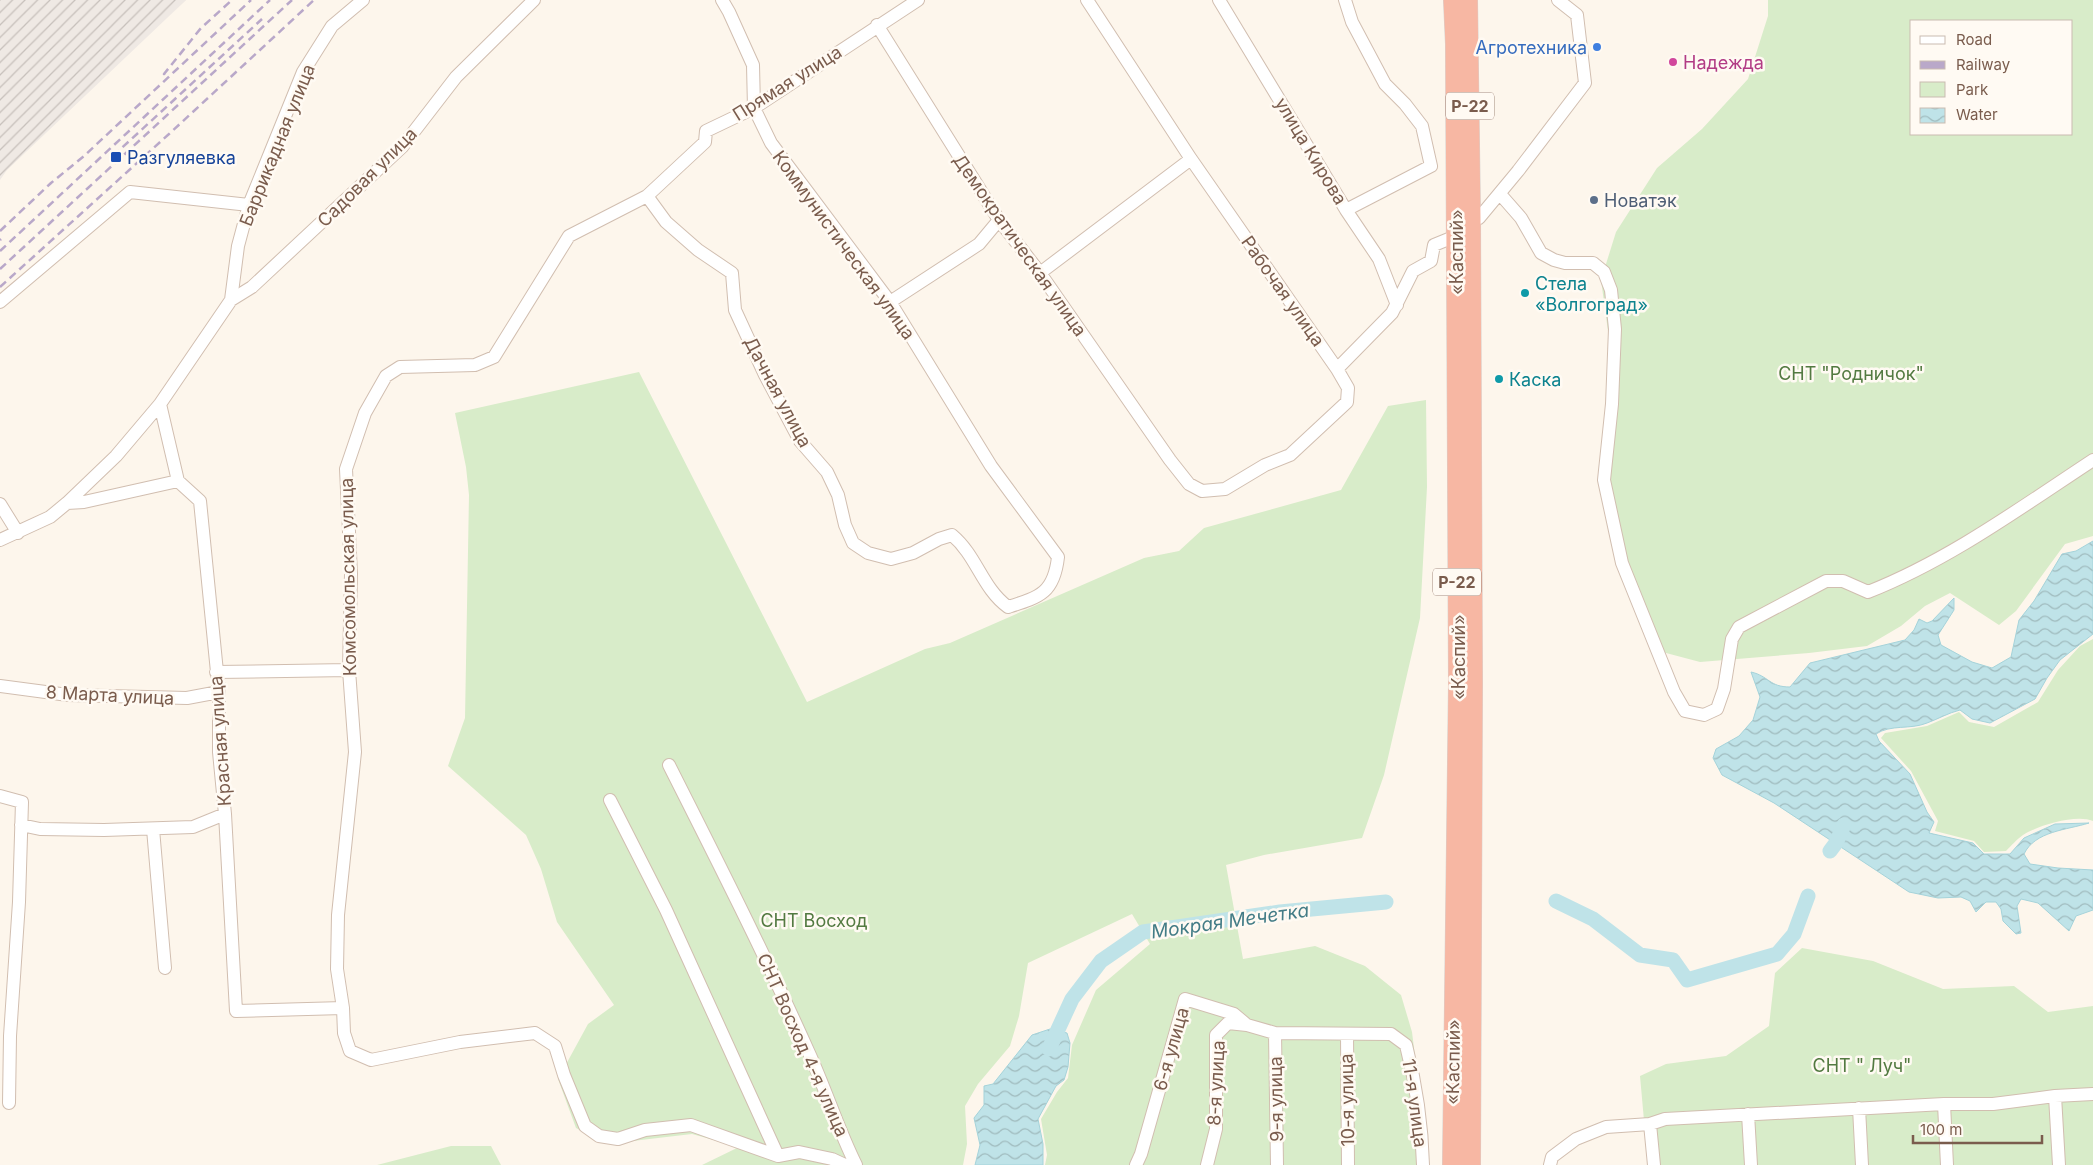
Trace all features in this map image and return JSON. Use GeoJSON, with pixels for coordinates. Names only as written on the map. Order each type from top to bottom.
{"type":"FeatureCollection","features":[{"type":"Feature","properties":{"kind":"highway","name":"«Каспий»"},"geometry":{"type":"LineString","coordinates":[[1452,1165],[1458,682],[1469,226],[1455,54],[1453,0]]}},
{"type":"Feature","properties":{"kind":"highway","name":"«Каспий»"},"geometry":{"type":"LineString","coordinates":[[1468,0],[1473,712],[1473,1162]]}},
{"type":"Feature","properties":{"kind":"street","name":"Баррикадная улица"},"geometry":{"type":"LineString","coordinates":[[0,540],[50,517],[116,456],[160,404],[232,300],[238,246],[249,205],[303,72],[332,26],[362,0]]}},
{"type":"Feature","properties":{"kind":"street","name":"Садовая улица"},"geometry":{"type":"LineString","coordinates":[[232,300],[252,287],[402,147],[456,77],[534,0]]}},
{"type":"Feature","properties":{"kind":"street","name":"Коммунистическая улица"},"geometry":{"type":"LineString","coordinates":[[722,0],[730,12],[753,65],[754,108],[771,143],[890,302],[991,466],[1058,558],[1056,574],[1049,587],[1033,599]]}},
{"type":"Feature","properties":{"kind":"street","name":"Прямая улица"},"geometry":{"type":"LineString","coordinates":[[647,196],[705,142],[706,131],[754,108],[877,25],[901,5],[918,0]]}},
{"type":"Feature","properties":{"kind":"street","name":"Рабочая улица"},"geometry":{"type":"LineString","coordinates":[[1087,0],[1191,159],[1337,369],[1348,388],[1347,402],[1290,455],[1265,465],[1225,489],[1202,491],[1189,484],[1170,460]]}},
{"type":"Feature","properties":{"kind":"street","name":"улица Кирова"},"geometry":{"type":"LineString","coordinates":[[1219,0],[1346,210],[1379,258],[1397,305]]}},
{"type":"Feature","properties":{"kind":"street"},"geometry":{"type":"LineString","coordinates":[[1345,0],[1352,22],[1385,84],[1405,104],[1422,126],[1431,166],[1346,210]]}},
{"type":"Feature","properties":{"kind":"street"},"geometry":{"type":"LineString","coordinates":[[1337,369],[1392,313],[1413,271],[1431,261],[1434,245],[1469,226],[1500,194],[1585,83],[1577,16],[1558,0]]}},
{"type":"Feature","properties":{"kind":"street","name":"Демократическая улица"},"geometry":{"type":"LineString","coordinates":[[877,25],[998,220],[1040,273],[1170,460]]}},
{"type":"Feature","properties":{"kind":"street"},"geometry":{"type":"LineString","coordinates":[[1040,273],[1191,159]]}},
{"type":"Feature","properties":{"kind":"street"},"geometry":{"type":"LineString","coordinates":[[0,302],[130,192],[249,205]]}},
{"type":"Feature","properties":{"kind":"street"},"geometry":{"type":"LineString","coordinates":[[1500,194],[1521,218],[1541,253],[1565,263],[1593,263],[1604,272],[1611,290],[1615,329],[1612,404],[1604,480],[1622,563],[1674,692],[1685,711],[1704,716],[1718,709],[1724,689],[1732,639],[1739,627],[1826,581],[1843,581],[1868,592],[1897,581],[1969,542],[2093,460]]}},
{"type":"Feature","properties":{"kind":"street","name":"Дачная улица"},"geometry":{"type":"LineString","coordinates":[[647,196],[666,222],[698,250],[732,272],[735,310],[765,375],[800,441],[827,472],[838,495],[845,525],[853,543],[868,553],[891,559],[913,553],[939,539],[952,536],[964,545],[996,598],[1008,607],[1033,599]]}},
{"type":"Feature","properties":{"kind":"street","name":"Комсомольская улица"},"geometry":{"type":"LineString","coordinates":[[647,196],[569,236],[494,357],[475,366],[400,367],[386,376],[365,413],[346,469],[350,574],[349,670],[355,752],[338,915],[337,969],[344,1008],[344,1033],[350,1051],[372,1060],[460,1042],[535,1033],[555,1046],[564,1075],[585,1126],[598,1136],[618,1139],[645,1130],[691,1125],[778,1156]]}},
{"type":"Feature","properties":{"kind":"street"},"geometry":{"type":"LineString","coordinates":[[890,302],[979,244],[998,220]]}},
{"type":"Feature","properties":{"kind":"street"},"geometry":{"type":"LineString","coordinates":[[67,503],[84,502],[178,481],[160,404]]}},
{"type":"Feature","properties":{"kind":"street","name":"Красная улица"},"geometry":{"type":"LineString","coordinates":[[178,481],[200,501],[219,692],[219,752],[225,814],[236,1011],[344,1008]]}},
{"type":"Feature","properties":{"kind":"street"},"geometry":{"type":"LineString","coordinates":[[0,504],[18,533]]}},
{"type":"Feature","properties":{"kind":"street"},"geometry":{"type":"LineString","coordinates":[[216,672],[349,670]]}},
{"type":"Feature","properties":{"kind":"street","name":"8 Марта улица"},"geometry":{"type":"LineString","coordinates":[[0,686],[68,695],[177,698],[219,692]]}},
{"type":"Feature","properties":{"kind":"street","name":"СНТ Восход 4-я улица"},"geometry":{"type":"LineString","coordinates":[[669,765],[732,887],[810,1054],[844,1141],[856,1165]]}},
{"type":"Feature","properties":{"kind":"street"},"geometry":{"type":"LineString","coordinates":[[0,796],[22,802],[19,902],[10,1036],[9,1103]]}},
{"type":"Feature","properties":{"kind":"street"},"geometry":{"type":"LineString","coordinates":[[610,800],[666,910],[778,1156],[799,1152],[832,1159],[845,1165]]}},
{"type":"Feature","properties":{"kind":"street"},"geometry":{"type":"LineString","coordinates":[[21,825],[50,829],[193,828],[225,814]]}},
{"type":"Feature","properties":{"kind":"street"},"geometry":{"type":"LineString","coordinates":[[153,828],[165,968]]}},
{"type":"Feature","properties":{"kind":"street","name":"6-я улица"},"geometry":{"type":"LineString","coordinates":[[1136,1165],[1141,1154],[1185,998],[1234,1014],[1247,1025]]}},
{"type":"Feature","properties":{"kind":"street","name":"8-я улица"},"geometry":{"type":"LineString","coordinates":[[1207,1165],[1216,1129],[1216,1035],[1228,1023],[1247,1025],[1275,1033],[1347,1034]]}},
{"type":"Feature","properties":{"kind":"street","name":"9-я улица"},"geometry":{"type":"LineString","coordinates":[[1275,1033],[1277,1165]]}},
{"type":"Feature","properties":{"kind":"street","name":"10-я улица"},"geometry":{"type":"LineString","coordinates":[[1347,1034],[1348,1165]]}},
{"type":"Feature","properties":{"kind":"street","name":"11-я улица"},"geometry":{"type":"LineString","coordinates":[[1347,1034],[1391,1034],[1406,1045],[1412,1069],[1422,1140],[1423,1165]]}},
{"type":"Feature","properties":{"kind":"street"},"geometry":{"type":"LineString","coordinates":[[1550,1165],[1552,1158],[1576,1139],[1606,1127],[1650,1124],[1665,1119],[1944,1104],[1992,1104],[2055,1096],[2093,1094]]}},
{"type":"Feature","properties":{"kind":"street"},"geometry":{"type":"LineString","coordinates":[[2055,1096],[2059,1165]]}},
{"type":"Feature","properties":{"kind":"street"},"geometry":{"type":"LineString","coordinates":[[1944,1104],[1947,1165]]}},
{"type":"Feature","properties":{"kind":"street"},"geometry":{"type":"LineString","coordinates":[[1859,1108],[1862,1165]]}},
{"type":"Feature","properties":{"kind":"street"},"geometry":{"type":"LineString","coordinates":[[1748,1114],[1751,1165]]}},
{"type":"Feature","properties":{"kind":"street"},"geometry":{"type":"LineString","coordinates":[[1650,1124],[1654,1165]]}},
{"type":"Feature","properties":{"kind":"shaded area"},"geometry":{"type":"Polygon","coordinates":[[[0,0],[186,0],[7,170],[0,180],[0,0]]]}},
{"type":"Feature","properties":{"kind":"green space","name":"СНТ \"Родничок\""},"geometry":{"type":"Polygon","coordinates":[[[1768,0],[2093,0],[2093,536],[2065,544],[2016,611],[1999,625],[1950,593],[1925,606],[1901,626],[1867,646],[1700,662],[1651,649],[1611,543],[1600,479],[1611,353],[1601,280],[1616,232],[1657,168],[1702,129],[1748,79],[1768,16],[1768,0]]]}},
{"type":"Feature","properties":{"kind":"green space","name":"СНТ Восход"},"geometry":{"type":"Polygon","coordinates":[[[639,372],[807,702],[925,649],[950,643],[1144,558],[1179,551],[1204,528],[1341,490],[1388,406],[1426,400],[1427,487],[1420,618],[1384,775],[1362,838],[1264,855],[1226,865],[1243,959],[1315,946],[1365,966],[1401,995],[1412,1032],[1425,1137],[1426,1165],[1045,1165],[1047,1155],[1041,1119],[1068,1078],[1072,1045],[1096,990],[1150,944],[1132,914],[1028,963],[1019,1016],[1010,1046],[978,1084],[965,1106],[967,1144],[963,1165],[702,1165],[739,1147],[692,1134],[607,1144],[576,1128],[558,1079],[588,1024],[614,1005],[557,922],[541,869],[526,835],[448,766],[465,718],[469,495],[466,467],[455,413],[639,372]]]}},
{"type":"Feature","properties":{"kind":"green space"},"geometry":{"type":"Polygon","coordinates":[[[2093,639],[2093,821],[2077,819],[2048,824],[2023,835],[2006,851],[1984,852],[1974,841],[1935,831],[1938,821],[1911,771],[1881,738],[1885,733],[1927,726],[1959,712],[1969,722],[1994,727],[2038,702],[2058,670],[2080,646],[2093,639]]]}},
{"type":"Feature","properties":{"kind":"green space","name":"СНТ \" Луч\""},"geometry":{"type":"Polygon","coordinates":[[[1802,948],[1873,961],[1943,989],[2014,986],[2048,1012],[2093,1006],[2093,1165],[1648,1165],[1640,1076],[1666,1064],[1726,1056],[1769,1026],[1775,973],[1802,948]]]}},
{"type":"Feature","properties":{"kind":"green space"},"geometry":{"type":"Polygon","coordinates":[[[451,1146],[491,1146],[501,1165],[377,1165],[451,1146]]]}},
{"type":"Feature","properties":{"kind":"water"},"geometry":{"type":"Polygon","coordinates":[[[2093,541],[2093,634],[2060,660],[2035,699],[1990,723],[1972,719],[1960,710],[1921,725],[1888,729],[1876,734],[1879,741],[1910,774],[1927,812],[1934,822],[1929,833],[1973,843],[1984,854],[2010,854],[2024,838],[2055,824],[2089,823],[2052,832],[2036,840],[2024,854],[2030,864],[2093,870],[2093,910],[2076,916],[2069,931],[2038,903],[2021,899],[2017,906],[2021,933],[2016,934],[2003,921],[2001,909],[1996,902],[1986,902],[1976,912],[1970,901],[1961,897],[1938,898],[1909,892],[1774,803],[1722,775],[1713,758],[1716,749],[1739,736],[1753,720],[1760,697],[1751,672],[1783,687],[1790,687],[1810,663],[1905,640],[1914,630],[1919,619],[1927,623],[1932,621],[1954,598],[1954,610],[1938,635],[1941,645],[1972,662],[1992,668],[2011,657],[2019,620],[2034,601],[2062,554],[2076,551],[2093,541]]]}},
{"type":"Feature","properties":{"kind":"water"},"geometry":{"type":"Polygon","coordinates":[[[1050,1029],[1067,1033],[1070,1043],[1068,1067],[1064,1080],[1056,1086],[1038,1119],[1043,1144],[1043,1165],[975,1165],[980,1145],[974,1118],[984,1105],[984,1086],[993,1084],[1032,1035],[1050,1029]]]}},
{"type":"Feature","properties":{"kind":"waterway","name":"Мокрая Мечетка"},"geometry":{"type":"LineString","coordinates":[[1830,851],[1844,825]]}},
{"type":"Feature","properties":{"kind":"waterway","name":"Мокрая Мечетка"},"geometry":{"type":"LineString","coordinates":[[1556,901],[1593,919],[1640,955],[1673,960],[1687,980],[1777,954],[1794,934],[1808,896]]}},
{"type":"Feature","properties":{"kind":"waterway","name":"Мокрая Мечетка"},"geometry":{"type":"LineString","coordinates":[[1049,1049],[1072,999],[1101,961],[1143,932],[1280,912],[1386,902]]}},
{"type":"Feature","properties":{"kind":"railway"},"geometry":{"type":"LineString","coordinates":[[165,73],[201,28],[232,0]]}},
{"type":"Feature","properties":{"kind":"railway"},"geometry":{"type":"LineString","coordinates":[[0,231],[51,183],[84,156],[251,0]]}},
{"type":"Feature","properties":{"kind":"railway"},"geometry":{"type":"LineString","coordinates":[[0,251],[270,0]]}},
{"type":"Feature","properties":{"kind":"railway"},"geometry":{"type":"LineString","coordinates":[[0,269],[292,0]]}},
{"type":"Feature","properties":{"kind":"railway"},"geometry":{"type":"LineString","coordinates":[[0,287],[314,0]]}},
{"type":"Feature","properties":{"kind":"railway"},"geometry":{"type":"LineString","coordinates":[[113,156],[262,19]]}},
{"type":"Feature","properties":{"kind":"place","name":"Агротехника"},"geometry":{"type":"Point","coordinates":[1597,47]}},
{"type":"Feature","properties":{"kind":"place","name":"Надежда"},"geometry":{"type":"Point","coordinates":[1673,62]}},
{"type":"Feature","properties":{"kind":"place","name":"Разгуляевка"},"geometry":{"type":"Point","coordinates":[116,157]}},
{"type":"Feature","properties":{"kind":"place","name":"Новатэк"},"geometry":{"type":"Point","coordinates":[1594,200]}},
{"type":"Feature","properties":{"kind":"place","name":"Стела «Волгоград»"},"geometry":{"type":"Point","coordinates":[1525,293]}},
{"type":"Feature","properties":{"kind":"place","name":"Каска"},"geometry":{"type":"Point","coordinates":[1499,379]}}]}
